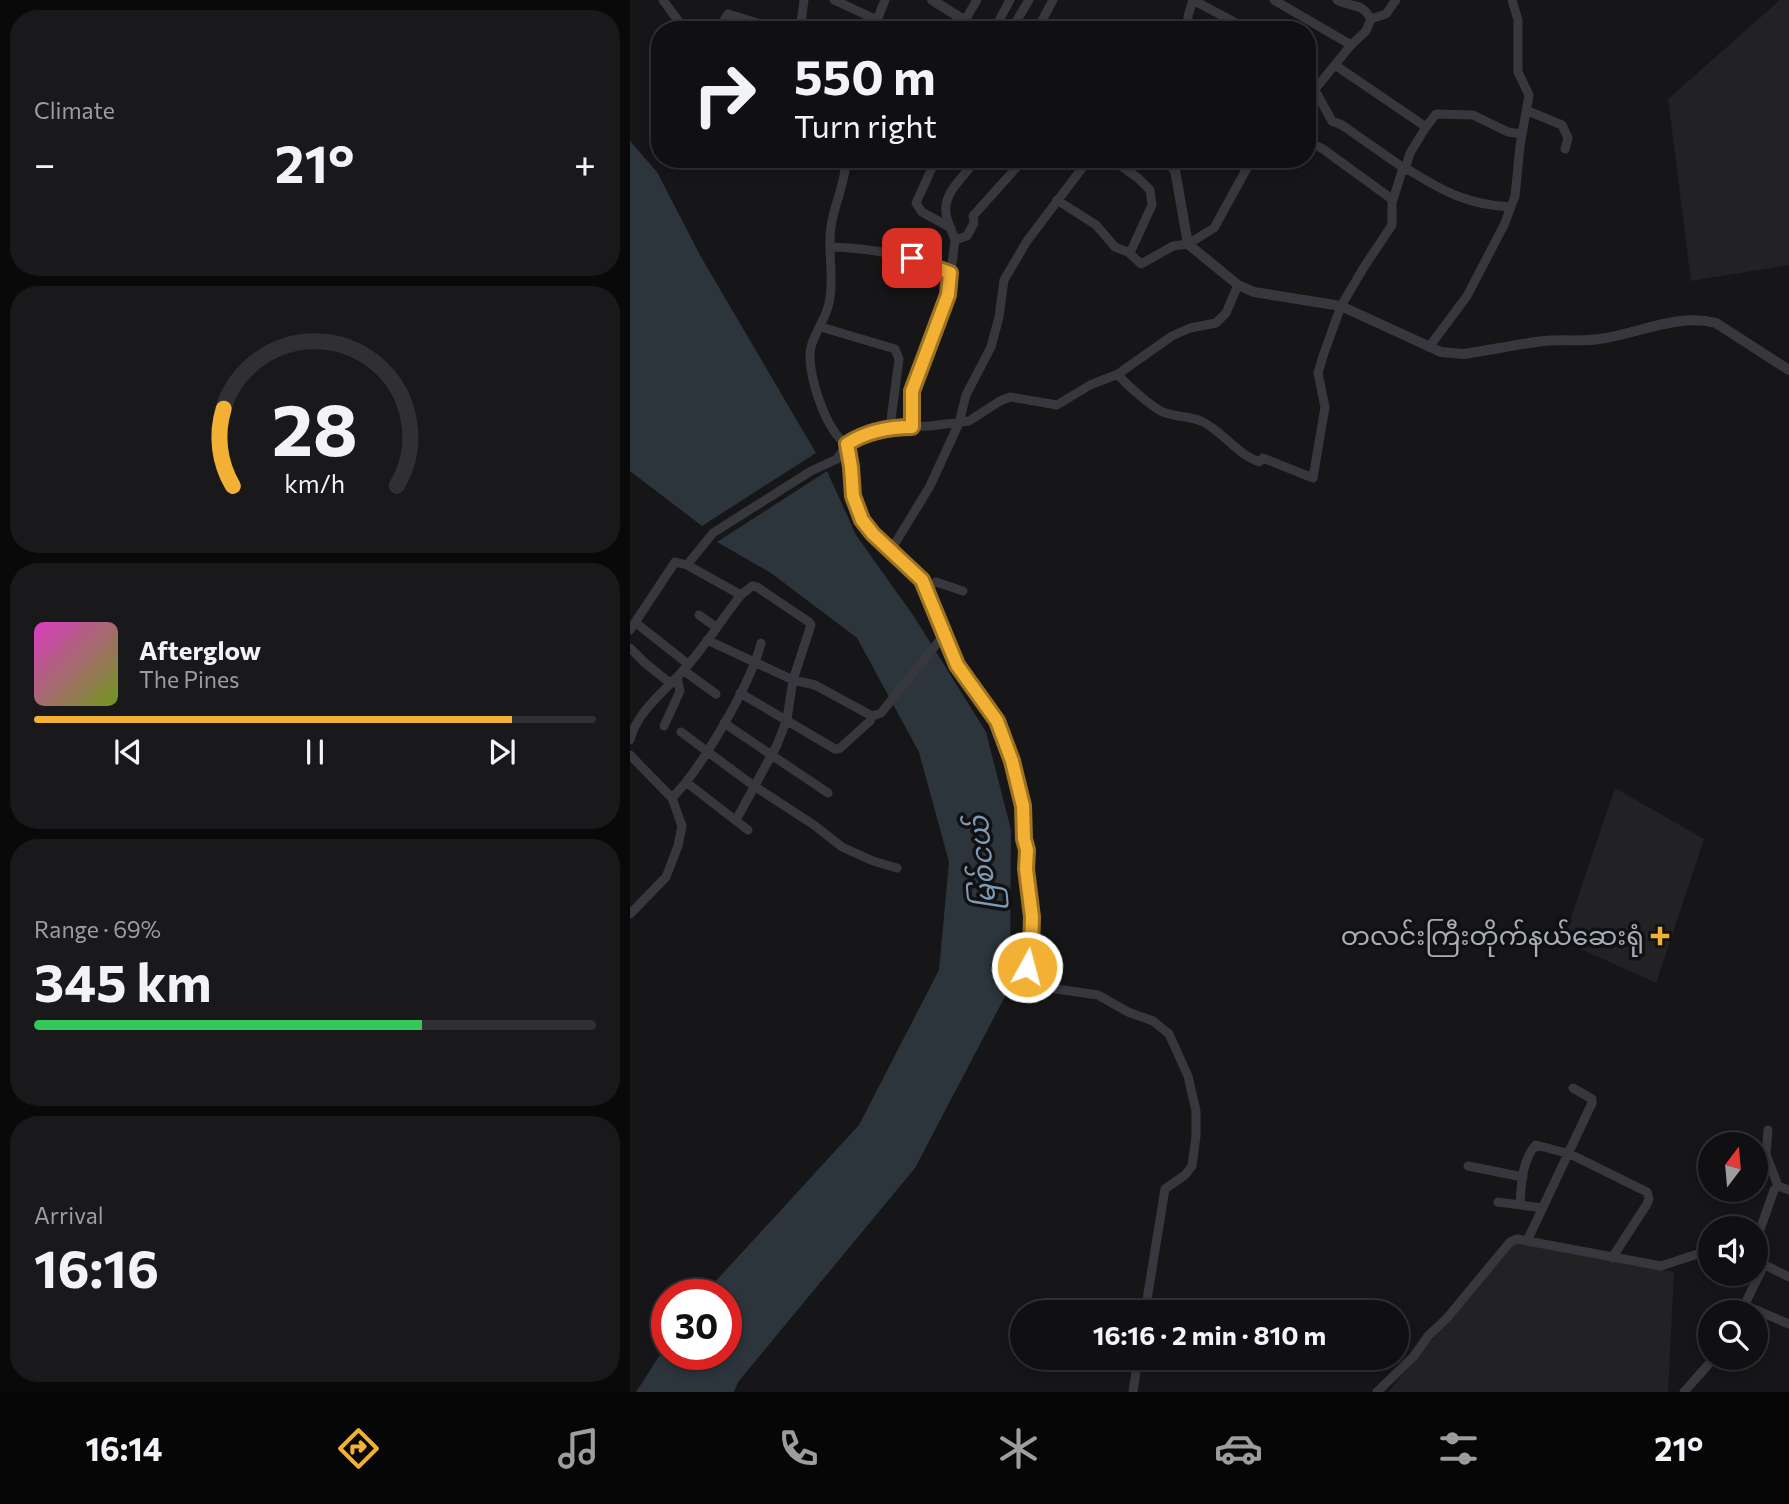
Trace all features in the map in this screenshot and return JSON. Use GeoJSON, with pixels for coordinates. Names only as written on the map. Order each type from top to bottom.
{"type":"FeatureCollection","features":[{"type":"Feature","properties":{"kind":"street"},"geometry":{"type":"LineString","coordinates":[[663,0],[678,21]]}},
{"type":"Feature","properties":{"kind":"street"},"geometry":{"type":"LineString","coordinates":[[803,21],[804,0]]}},
{"type":"Feature","properties":{"kind":"street"},"geometry":{"type":"LineString","coordinates":[[834,0],[868,21]]}},
{"type":"Feature","properties":{"kind":"street"},"geometry":{"type":"LineString","coordinates":[[877,21],[885,0]]}},
{"type":"Feature","properties":{"kind":"street"},"geometry":{"type":"LineString","coordinates":[[932,0],[965,20],[976,0]]}},
{"type":"Feature","properties":{"kind":"street"},"geometry":{"type":"LineString","coordinates":[[999,21],[1010,0]]}},
{"type":"Feature","properties":{"kind":"street"},"geometry":{"type":"LineString","coordinates":[[1016,21],[1029,0]]}},
{"type":"Feature","properties":{"kind":"street"},"geometry":{"type":"LineString","coordinates":[[1042,21],[1053,0]]}},
{"type":"Feature","properties":{"kind":"street"},"geometry":{"type":"LineString","coordinates":[[1187,21],[1193,0],[1232,21]]}},
{"type":"Feature","properties":{"kind":"street"},"geometry":{"type":"LineString","coordinates":[[1274,0],[1309,21]]}},
{"type":"Feature","properties":{"kind":"street"},"geometry":{"type":"LineString","coordinates":[[1337,0],[1359,5],[1371,19]]}},
{"type":"Feature","properties":{"kind":"street"},"geometry":{"type":"LineString","coordinates":[[1396,0],[1386,14],[1371,19],[1366,31],[1350,45],[1316,88],[1332,121],[1342,125],[1405,169],[1473,203],[1511,207]]}},
{"type":"Feature","properties":{"kind":"street"},"geometry":{"type":"LineString","coordinates":[[1429,347],[1467,296],[1494,245],[1515,196],[1529,95],[1518,72],[1519,34],[1513,0]]}},
{"type":"Feature","properties":{"kind":"street"},"geometry":{"type":"LineString","coordinates":[[724,21],[728,14],[751,21]]}},
{"type":"Feature","properties":{"kind":"street"},"geometry":{"type":"LineString","coordinates":[[1316,25],[1350,45]]}},
{"type":"Feature","properties":{"kind":"street"},"geometry":{"type":"LineString","coordinates":[[1335,65],[1426,127]]}},
{"type":"Feature","properties":{"kind":"street"},"geometry":{"type":"LineString","coordinates":[[1528,111],[1562,125],[1568,138],[1565,149]]}},
{"type":"Feature","properties":{"kind":"street"},"geometry":{"type":"LineString","coordinates":[[1118,374],[1150,405],[1164,412],[1200,421],[1217,431],[1247,457],[1259,462],[1263,458],[1312,478],[1325,407],[1318,373],[1341,306],[1392,225],[1393,200],[1410,153],[1436,114],[1473,115],[1507,132],[1522,134]]}},
{"type":"Feature","properties":{"kind":"street"},"geometry":{"type":"LineString","coordinates":[[1316,146],[1393,200]]}},
{"type":"Feature","properties":{"kind":"street"},"geometry":{"type":"LineString","coordinates":[[844,168],[832,219],[830,303],[810,348],[813,377],[832,430],[847,444],[853,496],[858,510],[873,534],[915,571],[925,588],[941,639],[997,721],[1023,806],[1026,869],[1032,917],[1031,950],[1027,967],[1029,977],[1035,984],[1049,988],[1098,995],[1128,1012],[1159,1024],[1168,1034],[1188,1076],[1196,1111],[1194,1162],[1185,1175],[1165,1189],[1147,1300]]}},
{"type":"Feature","properties":{"kind":"street"},"geometry":{"type":"LineString","coordinates":[[932,168],[916,204],[922,212],[951,228]]}},
{"type":"Feature","properties":{"kind":"street"},"geometry":{"type":"LineString","coordinates":[[912,427],[912,391],[948,295],[955,240],[945,211],[946,203],[969,168]]}},
{"type":"Feature","properties":{"kind":"street"},"geometry":{"type":"LineString","coordinates":[[955,240],[967,236],[974,223],[973,216],[1016,168]]}},
{"type":"Feature","properties":{"kind":"street"},"geometry":{"type":"LineString","coordinates":[[891,550],[930,486],[959,423],[966,395],[991,347],[999,317],[1004,280],[1027,241],[1082,168]]}},
{"type":"Feature","properties":{"kind":"street"},"geometry":{"type":"LineString","coordinates":[[1124,168],[1150,190],[1152,205],[1130,253]]}},
{"type":"Feature","properties":{"kind":"street"},"geometry":{"type":"LineString","coordinates":[[1173,168],[1188,244],[1238,285],[1254,292],[1341,306],[1441,352],[1464,354],[1548,340],[1596,340],[1616,337],[1659,323],[1695,319],[1716,323],[1789,370]]}},
{"type":"Feature","properties":{"kind":"street"},"geometry":{"type":"LineString","coordinates":[[1057,200],[1096,225],[1115,247],[1130,253],[1141,264],[1173,246],[1188,244],[1214,228],[1247,168]]}},
{"type":"Feature","properties":{"kind":"street"},"geometry":{"type":"LineString","coordinates":[[831,247],[905,256],[950,273]]}},
{"type":"Feature","properties":{"kind":"street"},"geometry":{"type":"LineString","coordinates":[[687,565],[713,533],[811,471],[837,459],[847,444],[864,435],[890,427],[969,421],[1010,397],[1057,405],[1090,385],[1118,374],[1172,336],[1189,328],[1216,323],[1226,313],[1238,285]]}},
{"type":"Feature","properties":{"kind":"street"},"geometry":{"type":"LineString","coordinates":[[821,327],[898,352],[890,427]]}},
{"type":"Feature","properties":{"kind":"street"},"geometry":{"type":"LineString","coordinates":[[716,694],[680,673],[633,627],[640,612],[675,562],[687,565],[741,595]]}},
{"type":"Feature","properties":{"kind":"street"},"geometry":{"type":"LineString","coordinates":[[925,588],[936,582],[963,591]]}},
{"type":"Feature","properties":{"kind":"street"},"geometry":{"type":"LineString","coordinates":[[630,740],[636,724],[741,595],[752,586],[811,623],[793,680],[787,719],[772,754],[736,820]]}},
{"type":"Feature","properties":{"kind":"street"},"geometry":{"type":"LineString","coordinates":[[699,615],[716,627]]}},
{"type":"Feature","properties":{"kind":"street"},"geometry":{"type":"LineString","coordinates":[[740,693],[787,719],[826,746],[839,750],[870,721],[941,639]]}},
{"type":"Feature","properties":{"kind":"street"},"geometry":{"type":"LineString","coordinates":[[706,640],[793,680],[815,685],[876,714]]}},
{"type":"Feature","properties":{"kind":"street"},"geometry":{"type":"LineString","coordinates":[[672,797],[686,782],[724,723],[756,663],[761,643]]}},
{"type":"Feature","properties":{"kind":"street"},"geometry":{"type":"LineString","coordinates":[[630,648],[645,663],[680,673]]}},
{"type":"Feature","properties":{"kind":"street"},"geometry":{"type":"LineString","coordinates":[[664,726],[680,691],[680,673]]}},
{"type":"Feature","properties":{"kind":"street"},"geometry":{"type":"LineString","coordinates":[[724,723],[828,793]]}},
{"type":"Feature","properties":{"kind":"street"},"geometry":{"type":"LineString","coordinates":[[681,732],[754,786],[814,825],[842,848],[873,861],[897,867]]}},
{"type":"Feature","properties":{"kind":"street"},"geometry":{"type":"LineString","coordinates":[[630,755],[672,797],[682,826],[678,846],[666,877],[630,914]]}},
{"type":"Feature","properties":{"kind":"street"},"geometry":{"type":"LineString","coordinates":[[686,782],[748,830]]}},
{"type":"Feature","properties":{"kind":"street"},"geometry":{"type":"LineString","coordinates":[[1527,1241],[1570,1154],[1592,1100],[1573,1088]]}},
{"type":"Feature","properties":{"kind":"street"},"geometry":{"type":"LineString","coordinates":[[1768,1130],[1766,1154],[1778,1186],[1789,1190]]}},
{"type":"Feature","properties":{"kind":"street"},"geometry":{"type":"LineString","coordinates":[[1520,1205],[1523,1177],[1531,1150],[1536,1145],[1570,1154],[1647,1192],[1647,1204],[1612,1258]]}},
{"type":"Feature","properties":{"kind":"street"},"geometry":{"type":"LineString","coordinates":[[1468,1166],[1523,1177]]}},
{"type":"Feature","properties":{"kind":"street"},"geometry":{"type":"LineString","coordinates":[[1765,1216],[1778,1186]]}},
{"type":"Feature","properties":{"kind":"street"},"geometry":{"type":"LineString","coordinates":[[1498,1202],[1543,1208]]}},
{"type":"Feature","properties":{"kind":"street"},"geometry":{"type":"LineString","coordinates":[[1377,1392],[1413,1357],[1510,1242],[1517,1239],[1665,1266],[1698,1254]]}},
{"type":"Feature","properties":{"kind":"street"},"geometry":{"type":"LineString","coordinates":[[1768,1265],[1788,1274]]}},
{"type":"Feature","properties":{"kind":"street"},"geometry":{"type":"LineString","coordinates":[[1768,1317],[1789,1324]]}},
{"type":"Feature","properties":{"kind":"street"},"geometry":{"type":"LineString","coordinates":[[1133,1392],[1136,1370]]}},
{"type":"Feature","properties":{"kind":"street"},"geometry":{"type":"LineString","coordinates":[[1684,1392],[1703,1370]]}},
{"type":"Feature","properties":{"kind":"shaded area"},"geometry":{"type":"Polygon","coordinates":[[[1780,0],[1789,0],[1789,265],[1691,281],[1668,99],[1780,0]]]}},
{"type":"Feature","properties":{"kind":"shaded area"},"geometry":{"type":"Polygon","coordinates":[[[1615,788],[1704,839],[1656,983],[1563,941],[1615,788]]]}},
{"type":"Feature","properties":{"kind":"shaded area"},"geometry":{"type":"Polygon","coordinates":[[[1514,1242],[1674,1272],[1668,1392],[1388,1392],[1514,1242]]]}},
{"type":"Feature","properties":{"kind":"water"},"geometry":{"type":"Polygon","coordinates":[[[630,141],[657,172],[701,257],[816,453],[702,526],[630,471],[630,141]]]}},
{"type":"Feature","properties":{"kind":"water","name":"မြစ်ငယ်"},"geometry":{"type":"Polygon","coordinates":[[[827,471],[856,535],[915,618],[986,732],[1011,830],[1010,987],[915,1168],[738,1382],[734,1392],[636,1392],[651,1369],[742,1370],[742,1279],[718,1279],[859,1125],[939,970],[949,862],[919,752],[857,638],[771,573],[717,542],[827,471]]]}},
{"type":"Feature","properties":{"kind":"place","name":"တလင်းကြီးတိုက်နယ်ဆေးရုံ"},"geometry":{"type":"Point","coordinates":[1660,936]}},
{"type":"Feature","properties":{"kind":"route"},"geometry":{"type":"LineString","coordinates":[[912,258],[950,273],[948,295],[912,391],[912,427],[890,427],[870,432],[847,444],[853,496],[862,520],[873,534],[922,580],[957,665],[985,702],[1000,728],[1012,761],[1024,813],[1023,827],[1027,850],[1025,862],[1032,917],[1031,950],[1027,967]]}}]}
